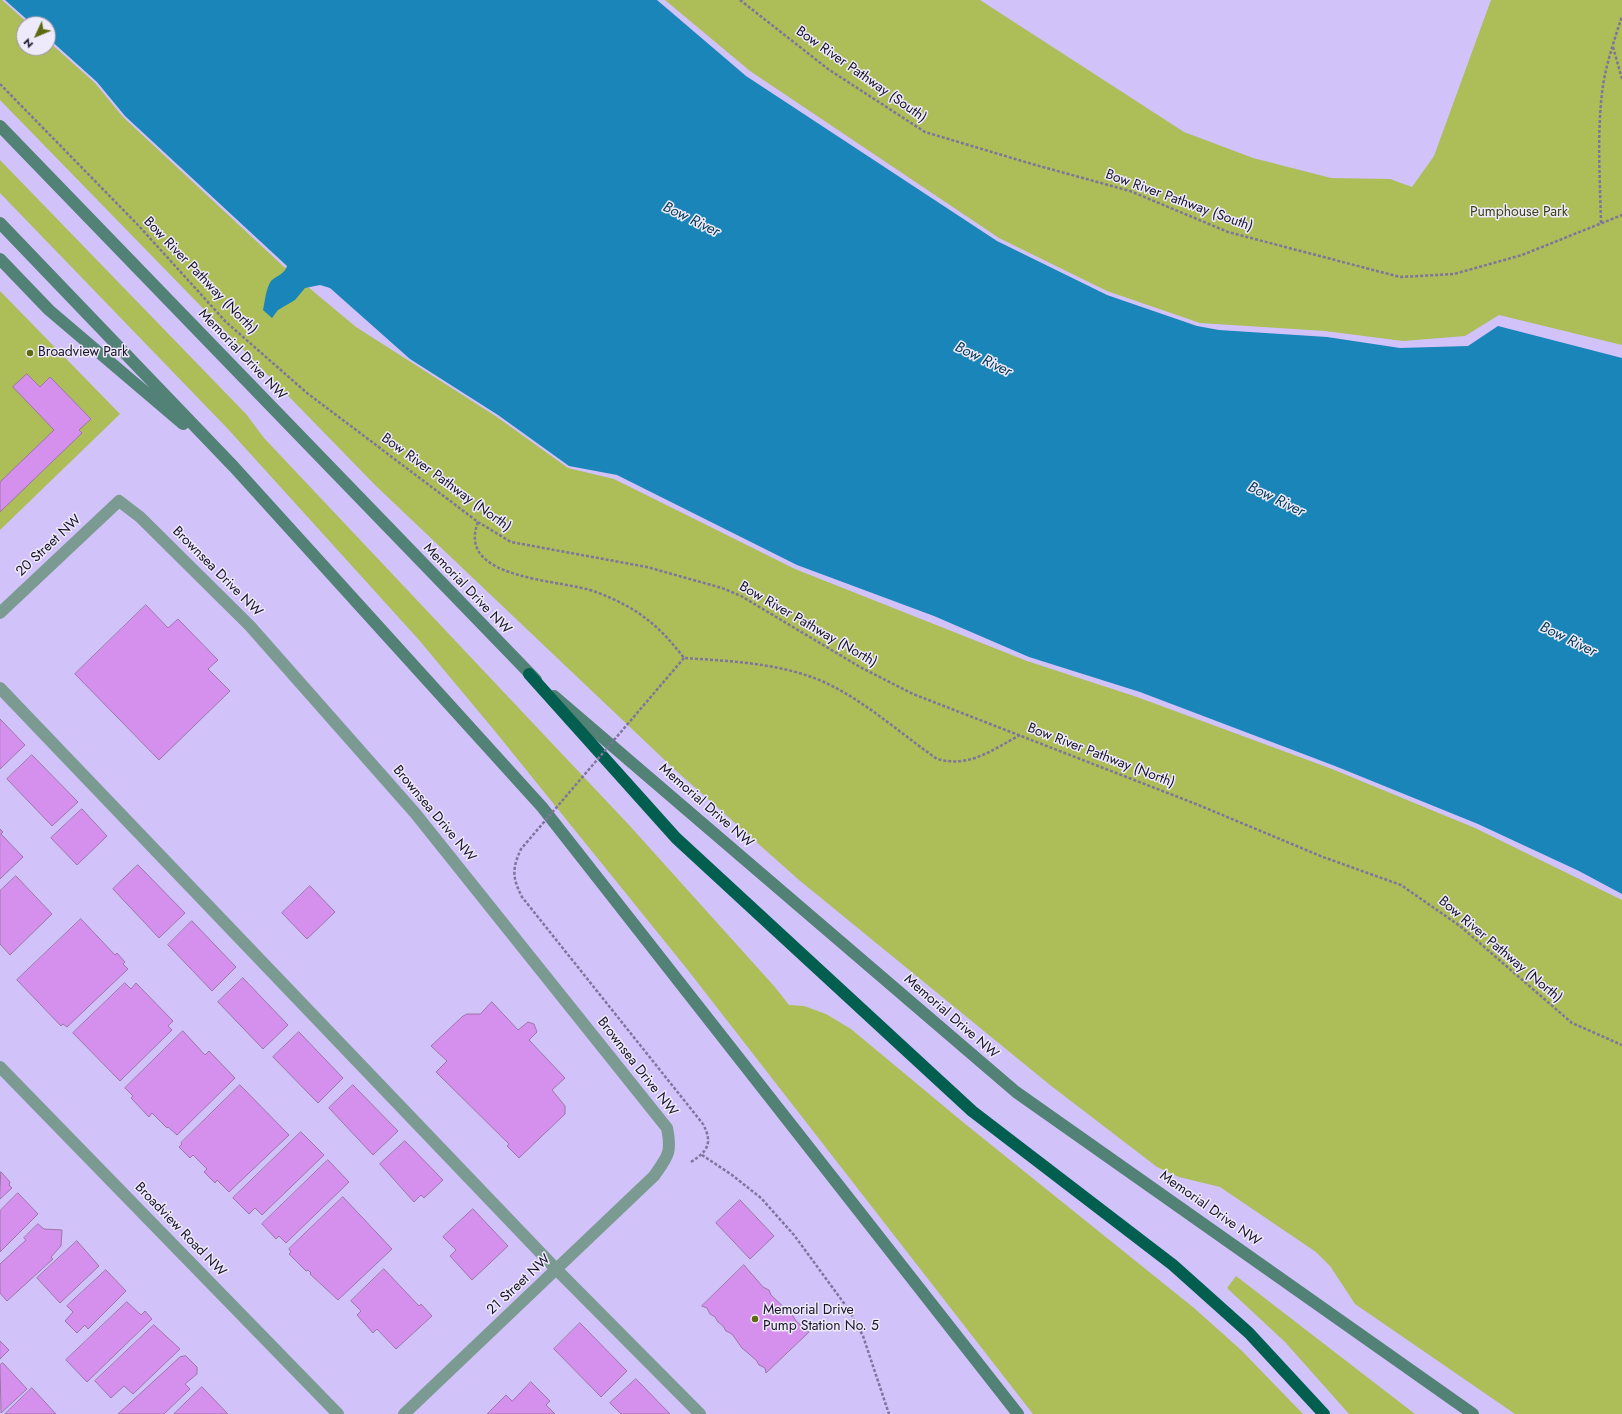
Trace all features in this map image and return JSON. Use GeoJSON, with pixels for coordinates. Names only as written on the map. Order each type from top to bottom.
{"type":"FeatureCollection","features":[{"type":"Feature","properties":{"kind":"highway"},"geometry":{"type":"LineString","coordinates":[[528,674],[682,843],[972,1111],[1173,1265],[1250,1333],[1324,1414]]}},
{"type":"Feature","properties":{"kind":"main road","name":"Memorial Drive NW"},"geometry":{"type":"LineString","coordinates":[[0,126],[528,674],[1016,1092],[1473,1414]]}},
{"type":"Feature","properties":{"kind":"main road"},"geometry":{"type":"LineString","coordinates":[[0,223],[234,467],[542,807],[1018,1414]]}},
{"type":"Feature","properties":{"kind":"main road"},"geometry":{"type":"LineString","coordinates":[[0,259],[48,310],[234,467]]}},
{"type":"Feature","properties":{"kind":"street","name":"20 Street NW"},"geometry":{"type":"LineString","coordinates":[[0,613],[119,501]]}},
{"type":"Feature","properties":{"kind":"street","name":"Brownsea Drive NW"},"geometry":{"type":"LineString","coordinates":[[119,501],[140,517],[250,626],[415,813],[667,1128],[670,1146],[664,1162],[654,1176]]}},
{"type":"Feature","properties":{"kind":"street"},"geometry":{"type":"LineString","coordinates":[[0,688],[557,1270],[700,1414]]}},
{"type":"Feature","properties":{"kind":"street","name":"Broadview Road NW"},"geometry":{"type":"LineString","coordinates":[[0,1067],[338,1414]]}},
{"type":"Feature","properties":{"kind":"street","name":"21 Street NW"},"geometry":{"type":"LineString","coordinates":[[404,1414],[654,1176]]}},
{"type":"Feature","properties":{"kind":"path","name":"Bow River Pathway (South)"},"geometry":{"type":"LineString","coordinates":[[740,0],[828,69],[925,132],[1130,191],[1228,232],[1400,277],[1461,272],[1522,255],[1622,215]]}},
{"type":"Feature","properties":{"kind":"path"},"geometry":{"type":"LineString","coordinates":[[1601,223],[1599,132],[1602,92],[1612,46],[1622,16]]}},
{"type":"Feature","properties":{"kind":"path"},"geometry":{"type":"LineString","coordinates":[[1612,46],[1622,80]]}},
{"type":"Feature","properties":{"kind":"path","name":"Bow River Pathway (North)"},"geometry":{"type":"LineString","coordinates":[[0,84],[138,225],[226,322],[306,393],[478,522],[511,542],[647,567],[722,588],[741,596],[860,667],[914,694],[1196,804],[1323,857],[1401,885],[1460,926],[1572,1023],[1622,1046]]}},
{"type":"Feature","properties":{"kind":"path"},"geometry":{"type":"LineString","coordinates":[[478,522],[474,532],[474,544],[480,554],[491,564],[513,574],[595,591],[638,611],[653,622],[667,636],[684,658],[741,662],[765,666],[803,674],[823,682],[857,701],[937,759],[950,762],[964,762],[977,758],[1020,735]]}},
{"type":"Feature","properties":{"kind":"path"},"geometry":{"type":"LineString","coordinates":[[684,658],[520,849],[514,864],[514,882],[522,897],[703,1124]]}},
{"type":"Feature","properties":{"kind":"path"},"geometry":{"type":"LineString","coordinates":[[702,1155],[732,1175],[761,1198],[794,1235],[849,1310],[863,1336],[889,1414]]}},
{"type":"Feature","properties":{"kind":"green space"},"geometry":{"type":"Polygon","coordinates":[[[0,0],[2,0],[20,16],[16,16],[16,56],[56,56],[56,48],[95,83],[123,117],[283,266],[356,327],[497,417],[568,468],[614,479],[795,569],[1027,661],[1137,697],[1332,769],[1475,828],[1622,900],[1622,1414],[1515,1414],[1355,1304],[1330,1266],[1316,1252],[1220,1187],[1179,1177],[1157,1167],[1050,1085],[799,880],[672,767],[376,486],[0,100],[0,0]]]}},
{"type":"Feature","properties":{"kind":"green space","name":"Pumphouse Park"},"geometry":{"type":"Polygon","coordinates":[[[665,0],[980,0],[1184,132],[1253,158],[1331,178],[1390,179],[1412,187],[1434,156],[1491,0],[1622,0],[1622,345],[1499,315],[1465,336],[1403,341],[1325,331],[1200,323],[1107,291],[999,238],[750,71],[665,0]]]}},
{"type":"Feature","properties":{"kind":"green space"},"geometry":{"type":"Polygon","coordinates":[[[0,160],[246,414],[264,438],[629,825],[774,986],[789,1005],[804,1006],[826,1014],[851,1029],[964,1123],[1194,1308],[1241,1350],[1303,1414],[1033,1414],[687,969],[494,730],[419,640],[227,428],[0,193],[0,160]]]}},
{"type":"Feature","properties":{"kind":"green space","name":"Broadview Park"},"geometry":{"type":"Polygon","coordinates":[[[0,291],[120,414],[0,530],[0,291]]]}},
{"type":"Feature","properties":{"kind":"green space"},"geometry":{"type":"Polygon","coordinates":[[[1236,1276],[1415,1414],[1349,1414],[1285,1342],[1227,1288],[1236,1276]]]}},
{"type":"Feature","properties":{"kind":"water","name":"Bow River"},"geometry":{"type":"Polygon","coordinates":[[[5,0],[657,0],[746,76],[997,241],[1107,295],[1197,326],[1219,330],[1327,337],[1400,348],[1468,346],[1498,326],[1622,358],[1622,894],[1579,871],[1478,824],[1335,766],[1140,692],[1029,657],[934,616],[797,565],[617,475],[569,466],[498,415],[410,359],[330,288],[320,285],[305,288],[295,300],[278,310],[272,318],[263,310],[269,284],[286,269],[287,266],[125,116],[97,82],[56,45],[56,16],[23,16],[5,0]]]}},
{"type":"Feature","properties":{"kind":"building"},"geometry":{"type":"Polygon","coordinates":[[[27,374],[40,387],[50,377],[91,419],[79,430],[82,433],[0,512],[0,482],[54,430],[13,387],[27,374]]]}},
{"type":"Feature","properties":{"kind":"building"},"geometry":{"type":"Polygon","coordinates":[[[146,605],[168,628],[178,619],[218,660],[208,669],[230,691],[159,760],[75,674],[146,605]]]}},
{"type":"Feature","properties":{"kind":"building"},"geometry":{"type":"Polygon","coordinates":[[[0,719],[25,745],[0,769],[0,719]]]}},
{"type":"Feature","properties":{"kind":"building"},"geometry":{"type":"Polygon","coordinates":[[[32,755],[78,802],[52,826],[7,779],[32,755]]]}},
{"type":"Feature","properties":{"kind":"building"},"geometry":{"type":"Polygon","coordinates":[[[82,809],[107,836],[77,865],[51,838],[82,809]]]}},
{"type":"Feature","properties":{"kind":"building"},"geometry":{"type":"Polygon","coordinates":[[[0,829],[3,832],[1,834],[23,857],[0,879],[0,829]]]}},
{"type":"Feature","properties":{"kind":"building"},"geometry":{"type":"Polygon","coordinates":[[[138,865],[185,913],[159,938],[113,889],[138,865]]]}},
{"type":"Feature","properties":{"kind":"building"},"geometry":{"type":"Polygon","coordinates":[[[16,876],[52,914],[10,955],[0,944],[0,891],[16,876]]]}},
{"type":"Feature","properties":{"kind":"building"},"geometry":{"type":"Polygon","coordinates":[[[310,886],[335,912],[307,939],[282,913],[310,886]]]}},
{"type":"Feature","properties":{"kind":"building"},"geometry":{"type":"Polygon","coordinates":[[[81,919],[115,955],[117,953],[125,962],[123,964],[128,969],[67,1027],[63,1024],[61,1026],[17,980],[81,919]]]}},
{"type":"Feature","properties":{"kind":"building"},"geometry":{"type":"Polygon","coordinates":[[[192,921],[236,967],[212,991],[168,945],[192,921]]]}},
{"type":"Feature","properties":{"kind":"building"},"geometry":{"type":"Polygon","coordinates":[[[243,978],[288,1025],[263,1049],[218,1002],[243,978]]]}},
{"type":"Feature","properties":{"kind":"building"},"geometry":{"type":"Polygon","coordinates":[[[125,983],[131,989],[136,983],[173,1021],[168,1026],[172,1030],[120,1081],[73,1033],[125,983]]]}},
{"type":"Feature","properties":{"kind":"building"},"geometry":{"type":"Polygon","coordinates":[[[492,1002],[518,1030],[528,1022],[534,1024],[537,1032],[529,1040],[565,1078],[552,1090],[565,1106],[565,1114],[519,1158],[507,1146],[509,1144],[436,1072],[447,1061],[431,1046],[463,1016],[467,1014],[480,1014],[492,1002]]]}},
{"type":"Feature","properties":{"kind":"building"},"geometry":{"type":"Polygon","coordinates":[[[183,1031],[205,1055],[209,1051],[235,1078],[177,1135],[168,1127],[167,1128],[152,1113],[149,1117],[131,1098],[133,1096],[125,1088],[183,1031]]]}},
{"type":"Feature","properties":{"kind":"building"},"geometry":{"type":"Polygon","coordinates":[[[299,1032],[343,1078],[318,1103],[273,1057],[299,1032]]]}},
{"type":"Feature","properties":{"kind":"building"},"geometry":{"type":"Polygon","coordinates":[[[240,1085],[289,1135],[229,1192],[217,1180],[215,1183],[204,1172],[207,1169],[193,1155],[190,1158],[179,1147],[182,1144],[181,1143],[240,1085]]]}},
{"type":"Feature","properties":{"kind":"building"},"geometry":{"type":"Polygon","coordinates":[[[353,1085],[398,1131],[373,1155],[329,1108],[353,1085]]]}},
{"type":"Feature","properties":{"kind":"building"},"geometry":{"type":"Polygon","coordinates":[[[301,1132],[324,1155],[262,1215],[255,1208],[249,1214],[233,1198],[301,1132]]]}},
{"type":"Feature","properties":{"kind":"building"},"geometry":{"type":"Polygon","coordinates":[[[405,1141],[443,1180],[424,1198],[421,1195],[414,1202],[380,1164],[405,1141]]]}},
{"type":"Feature","properties":{"kind":"building"},"geometry":{"type":"Polygon","coordinates":[[[328,1160],[349,1182],[286,1243],[279,1236],[276,1239],[262,1224],[328,1160]]]}},
{"type":"Feature","properties":{"kind":"building"},"geometry":{"type":"Polygon","coordinates":[[[1,1172],[10,1182],[9,1185],[12,1188],[0,1199],[1,1172]]]}},
{"type":"Feature","properties":{"kind":"building"},"geometry":{"type":"Polygon","coordinates":[[[18,1193],[38,1214],[0,1252],[0,1211],[18,1193]]]}},
{"type":"Feature","properties":{"kind":"building"},"geometry":{"type":"Polygon","coordinates":[[[343,1197],[392,1249],[338,1300],[310,1274],[311,1273],[308,1270],[306,1271],[289,1254],[291,1252],[289,1249],[343,1197]]]}},
{"type":"Feature","properties":{"kind":"building"},"geometry":{"type":"Polygon","coordinates":[[[740,1200],[774,1236],[750,1259],[716,1223],[740,1200]]]}},
{"type":"Feature","properties":{"kind":"building"},"geometry":{"type":"Polygon","coordinates":[[[473,1209],[508,1246],[472,1280],[450,1256],[456,1250],[443,1237],[473,1209]]]}},
{"type":"Feature","properties":{"kind":"building"},"geometry":{"type":"Polygon","coordinates":[[[38,1224],[44,1229],[62,1230],[61,1246],[51,1257],[53,1259],[7,1301],[0,1293],[0,1264],[26,1240],[24,1238],[38,1224]]]}},
{"type":"Feature","properties":{"kind":"building"},"geometry":{"type":"Polygon","coordinates":[[[77,1241],[99,1266],[60,1303],[37,1278],[77,1241]]]}},
{"type":"Feature","properties":{"kind":"building","name":"Memorial Drive Pump Station No. 5"},"geometry":{"type":"Polygon","coordinates":[[[744,1265],[763,1287],[769,1290],[771,1295],[809,1332],[766,1373],[765,1368],[759,1365],[756,1360],[742,1348],[732,1334],[726,1331],[715,1317],[710,1314],[707,1308],[702,1306],[744,1265]]]}},
{"type":"Feature","properties":{"kind":"building"},"geometry":{"type":"Polygon","coordinates":[[[384,1269],[419,1306],[421,1304],[432,1316],[396,1349],[377,1329],[373,1333],[357,1315],[361,1311],[351,1301],[384,1269]]]}},
{"type":"Feature","properties":{"kind":"building"},"geometry":{"type":"Polygon","coordinates":[[[106,1270],[126,1291],[88,1329],[85,1325],[77,1333],[65,1321],[73,1312],[67,1306],[106,1270]]]}},
{"type":"Feature","properties":{"kind":"building"},"geometry":{"type":"Polygon","coordinates":[[[127,1302],[141,1315],[145,1311],[152,1319],[87,1382],[66,1360],[127,1302]]]}},
{"type":"Feature","properties":{"kind":"building"},"geometry":{"type":"Polygon","coordinates":[[[580,1323],[627,1371],[601,1397],[554,1349],[580,1323]]]}},
{"type":"Feature","properties":{"kind":"building"},"geometry":{"type":"Polygon","coordinates":[[[154,1325],[180,1349],[133,1394],[124,1386],[111,1398],[95,1381],[154,1325]]]}},
{"type":"Feature","properties":{"kind":"building"},"geometry":{"type":"Polygon","coordinates":[[[0,1341],[9,1350],[0,1359],[0,1341]]]}},
{"type":"Feature","properties":{"kind":"building"},"geometry":{"type":"Polygon","coordinates":[[[186,1356],[197,1367],[197,1374],[185,1384],[190,1389],[164,1414],[118,1414],[180,1357],[186,1356]]]}},
{"type":"Feature","properties":{"kind":"building"},"geometry":{"type":"Polygon","coordinates":[[[3,1363],[27,1389],[1,1413],[0,1365],[3,1363]]]}},
{"type":"Feature","properties":{"kind":"building"},"geometry":{"type":"Polygon","coordinates":[[[636,1379],[670,1414],[621,1414],[610,1403],[636,1379]]]}},
{"type":"Feature","properties":{"kind":"building"},"geometry":{"type":"Polygon","coordinates":[[[531,1382],[550,1401],[546,1405],[555,1414],[487,1414],[506,1395],[512,1401],[531,1382]]]}},
{"type":"Feature","properties":{"kind":"building"},"geometry":{"type":"Polygon","coordinates":[[[202,1387],[228,1414],[174,1414],[202,1387]]]}},
{"type":"Feature","properties":{"kind":"building"},"geometry":{"type":"Polygon","coordinates":[[[32,1388],[56,1414],[5,1414],[32,1388]]]}},
{"type":"Feature","properties":{"kind":"place","name":"Broadview Park"},"geometry":{"type":"Point","coordinates":[30,353]}},
{"type":"Feature","properties":{"kind":"place","name":"Memorial Drive Pump Station No. 5"},"geometry":{"type":"Point","coordinates":[755,1319]}}]}
